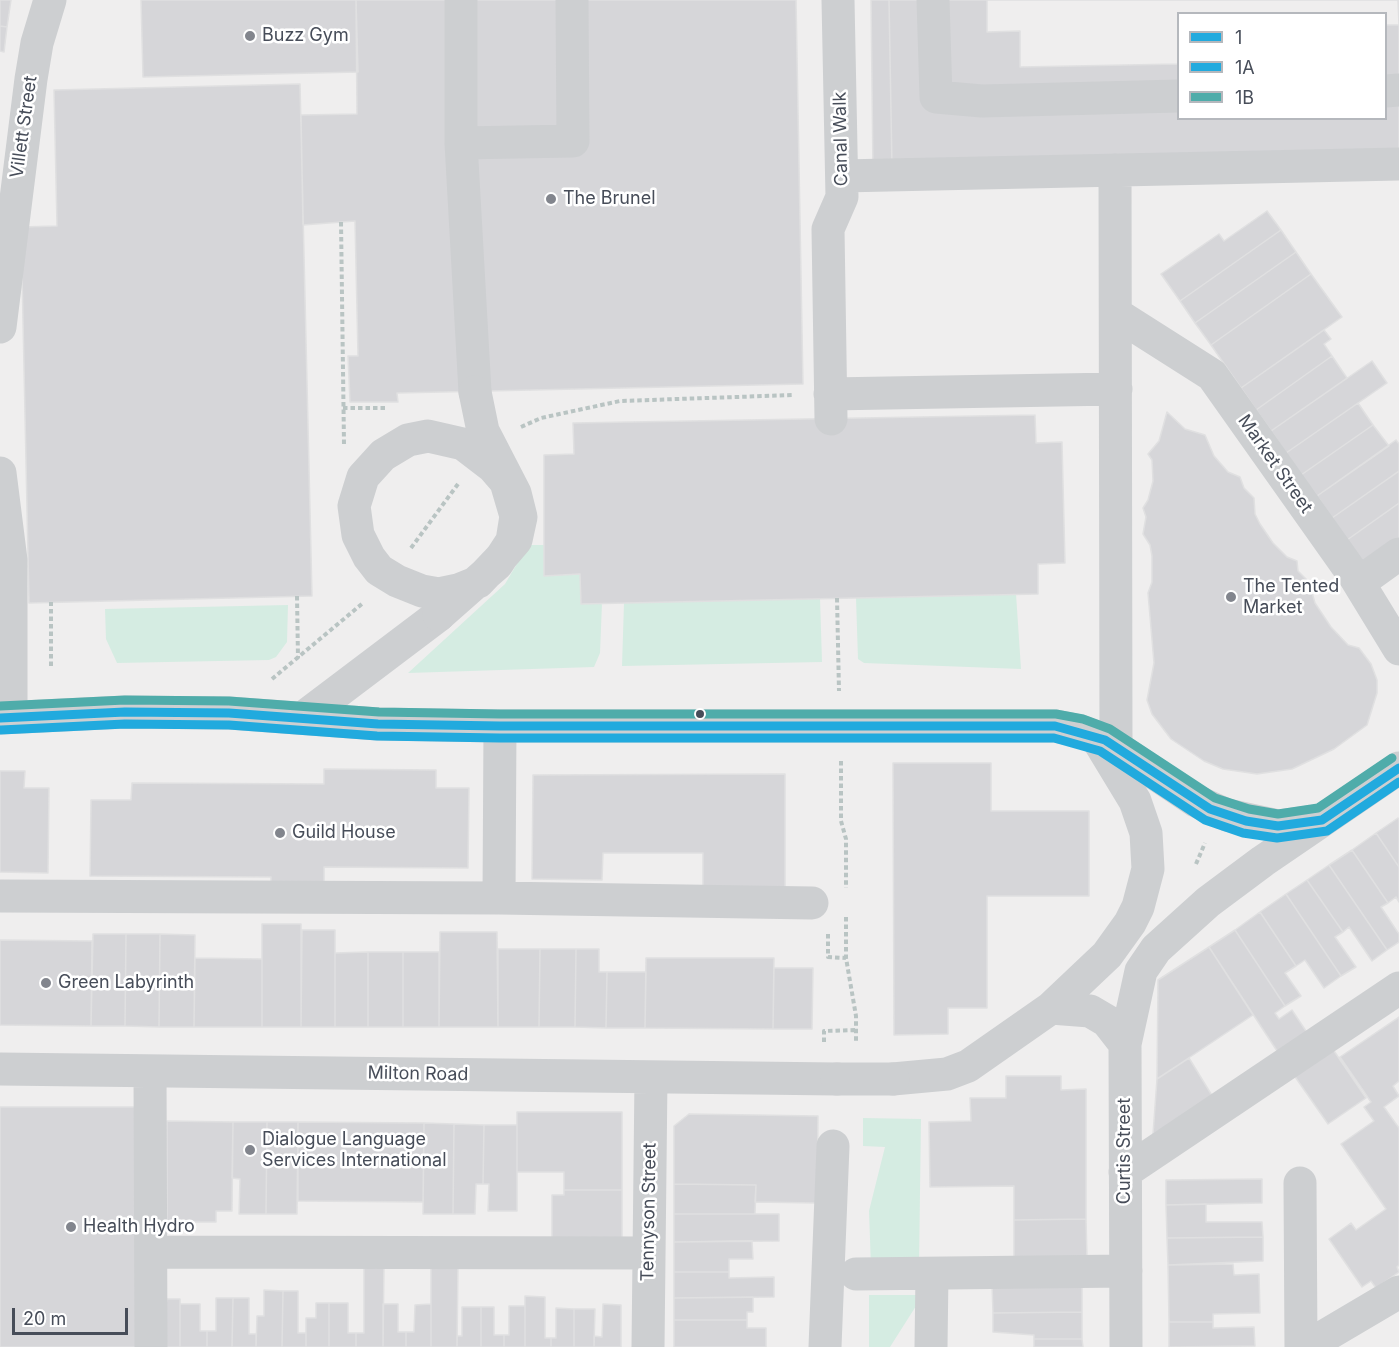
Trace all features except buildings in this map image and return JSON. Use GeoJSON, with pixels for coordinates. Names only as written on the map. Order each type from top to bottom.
{"type":"FeatureCollection","features":[{"type":"Feature","properties":{"kind":"street","name":"Villett Street"},"geometry":{"type":"LineString","coordinates":[[0,327],[29,90],[37,43],[50,0]]}},
{"type":"Feature","properties":{"kind":"street"},"geometry":{"type":"LineString","coordinates":[[303,717],[439,615],[473,585],[481,578],[489,571],[497,564],[502,556],[512,542],[516,516],[506,482],[493,467],[463,444],[428,436],[408,440],[383,455],[363,477],[354,507],[358,536],[379,570],[422,591],[439,594],[458,590],[468,586],[478,582],[485,575],[491,568],[498,561],[504,554],[516,540],[521,517],[515,493],[483,431],[475,392],[461,143],[461,0]]}},
{"type":"Feature","properties":{"kind":"street"},"geometry":{"type":"LineString","coordinates":[[461,143],[573,141],[572,0]]}},
{"type":"Feature","properties":{"kind":"street","name":"Canal Walk"},"geometry":{"type":"LineString","coordinates":[[838,0],[842,197],[828,229],[830,406],[1116,401]]}},
{"type":"Feature","properties":{"kind":"street"},"geometry":{"type":"LineString","coordinates":[[933,0],[936,97],[982,101],[1177,96]]}},
{"type":"Feature","properties":{"kind":"street"},"geometry":{"type":"LineString","coordinates":[[842,176],[1399,164]]}},
{"type":"Feature","properties":{"kind":"street"},"geometry":{"type":"LineString","coordinates":[[1106,741],[1116,401],[1115,170]]}},
{"type":"Feature","properties":{"kind":"street","name":"Market Street"},"geometry":{"type":"LineString","coordinates":[[1116,314],[1212,375],[1359,583],[1370,605],[1399,649]]}},
{"type":"Feature","properties":{"kind":"street"},"geometry":{"type":"LineString","coordinates":[[0,473],[5,560],[5,718],[125,712],[303,717],[378,724],[500,726],[1055,726],[1106,741],[1196,801],[1227,815],[1278,826],[1322,820]]}},
{"type":"Feature","properties":{"kind":"street"},"geometry":{"type":"LineString","coordinates":[[1371,574],[1399,554]]}},
{"type":"Feature","properties":{"kind":"street"},"geometry":{"type":"LineString","coordinates":[[499,898],[500,726]]}},
{"type":"Feature","properties":{"kind":"street","name":"Milton Road"},"geometry":{"type":"LineString","coordinates":[[0,1069],[837,1079],[892,1079],[947,1074],[968,1066],[1051,1008],[1118,941],[1138,907],[1148,868],[1146,833],[1138,809],[1106,741]]}},
{"type":"Feature","properties":{"kind":"street","name":"Curtis Street"},"geometry":{"type":"LineString","coordinates":[[1126,1347],[1125,1044],[1136,983],[1146,961],[1156,949],[1211,900],[1399,768]]}},
{"type":"Feature","properties":{"kind":"street"},"geometry":{"type":"LineString","coordinates":[[0,896],[499,898],[812,903]]}},
{"type":"Feature","properties":{"kind":"street"},"geometry":{"type":"LineString","coordinates":[[1125,1172],[1399,988]]}},
{"type":"Feature","properties":{"kind":"street"},"geometry":{"type":"LineString","coordinates":[[1051,1008],[1090,1011],[1107,1021],[1125,1044]]}},
{"type":"Feature","properties":{"kind":"street"},"geometry":{"type":"LineString","coordinates":[[150,1072],[151,1347]]}},
{"type":"Feature","properties":{"kind":"street","name":"Tennyson Street"},"geometry":{"type":"LineString","coordinates":[[648,1347],[651,1077]]}},
{"type":"Feature","properties":{"kind":"street"},"geometry":{"type":"LineString","coordinates":[[825,1347],[833,1146]]}},
{"type":"Feature","properties":{"kind":"street"},"geometry":{"type":"LineString","coordinates":[[1300,1183],[1301,1347]]}},
{"type":"Feature","properties":{"kind":"street"},"geometry":{"type":"LineString","coordinates":[[150,1252],[649,1253]]}},
{"type":"Feature","properties":{"kind":"street"},"geometry":{"type":"LineString","coordinates":[[856,1274],[1126,1271]]}},
{"type":"Feature","properties":{"kind":"street"},"geometry":{"type":"LineString","coordinates":[[931,1347],[932,1274]]}},
{"type":"Feature","properties":{"kind":"street"},"geometry":{"type":"LineString","coordinates":[[1306,1347],[1399,1292]]}},
{"type":"Feature","properties":{"kind":"path"},"geometry":{"type":"LineString","coordinates":[[342,222],[344,455]]}},
{"type":"Feature","properties":{"kind":"path"},"geometry":{"type":"LineString","coordinates":[[297,596],[298,659]]}},
{"type":"Feature","properties":{"kind":"path"},"geometry":{"type":"LineString","coordinates":[[837,598],[841,821],[846,839],[846,898]]}},
{"type":"Feature","properties":{"kind":"path"},"geometry":{"type":"LineString","coordinates":[[50,715],[51,602]]}},
{"type":"Feature","properties":{"kind":"path"},"geometry":{"type":"LineString","coordinates":[[846,910],[846,958],[856,1030],[856,1052]]}},
{"type":"Feature","properties":{"kind":"path"},"geometry":{"type":"LineString","coordinates":[[824,1030],[856,1030]]}},
{"type":"Feature","properties":{"kind":"green space"},"geometry":{"type":"Polygon","coordinates":[[[528,545],[545,545],[544,576],[580,574],[581,603],[602,603],[600,653],[594,667],[408,673],[505,584],[528,545]]]}},
{"type":"Feature","properties":{"kind":"green space"},"geometry":{"type":"Polygon","coordinates":[[[1016,594],[1021,669],[864,663],[858,659],[856,598],[1016,594]]]}},
{"type":"Feature","properties":{"kind":"green space"},"geometry":{"type":"Polygon","coordinates":[[[820,598],[822,662],[622,666],[624,603],[820,598]]]}},
{"type":"Feature","properties":{"kind":"green space"},"geometry":{"type":"Polygon","coordinates":[[[288,605],[287,642],[276,657],[269,660],[117,663],[106,639],[105,609],[288,605]]]}},
{"type":"Feature","properties":{"kind":"green space"},"geometry":{"type":"Polygon","coordinates":[[[863,1118],[921,1119],[919,1266],[871,1267],[869,1211],[885,1147],[863,1146],[863,1118]]]}},
{"type":"Feature","properties":{"kind":"green space"},"geometry":{"type":"Polygon","coordinates":[[[869,1295],[923,1295],[890,1347],[869,1347],[869,1295]]]}},
{"type":"Feature","properties":{"kind":"transit line","name":"1B"},"geometry":{"type":"LineString","coordinates":[[0,706],[125,700],[229,701],[379,712],[500,714],[1056,714],[1083,719],[1110,729],[1215,798],[1249,809],[1278,814],[1318,808],[1392,758]]}},
{"type":"Feature","properties":{"kind":"transit line","name":"1"},"geometry":{"type":"LineString","coordinates":[[0,718],[125,712],[229,713],[378,724],[500,726],[1055,726],[1105,740],[1210,809],[1246,821],[1278,826],[1322,820],[1399,768]]}},
{"type":"Feature","properties":{"kind":"transit line","name":"1A"},"geometry":{"type":"LineString","coordinates":[[1,730],[125,724],[229,725],[377,736],[500,738],[1054,738],[1100,751],[1205,820],[1243,833],[1277,838],[1327,831],[1399,782]]}},
{"type":"Feature","properties":{"kind":"place","name":"Buzz Gym"},"geometry":{"type":"Point","coordinates":[250,36]}},
{"type":"Feature","properties":{"kind":"place","name":"The Brunel"},"geometry":{"type":"Point","coordinates":[551,199]}},
{"type":"Feature","properties":{"kind":"place","name":"The Tented Market"},"geometry":{"type":"Point","coordinates":[1231,597]}},
{"type":"Feature","properties":{"kind":"place","name":"Guild House"},"geometry":{"type":"Point","coordinates":[280,833]}},
{"type":"Feature","properties":{"kind":"place","name":"Green Labyrinth"},"geometry":{"type":"Point","coordinates":[46,983]}},
{"type":"Feature","properties":{"kind":"place","name":"Dialogue Language Services International"},"geometry":{"type":"Point","coordinates":[250,1150]}},
{"type":"Feature","properties":{"kind":"place","name":"Health Hydro"},"geometry":{"type":"Point","coordinates":[71,1227]}}]}
